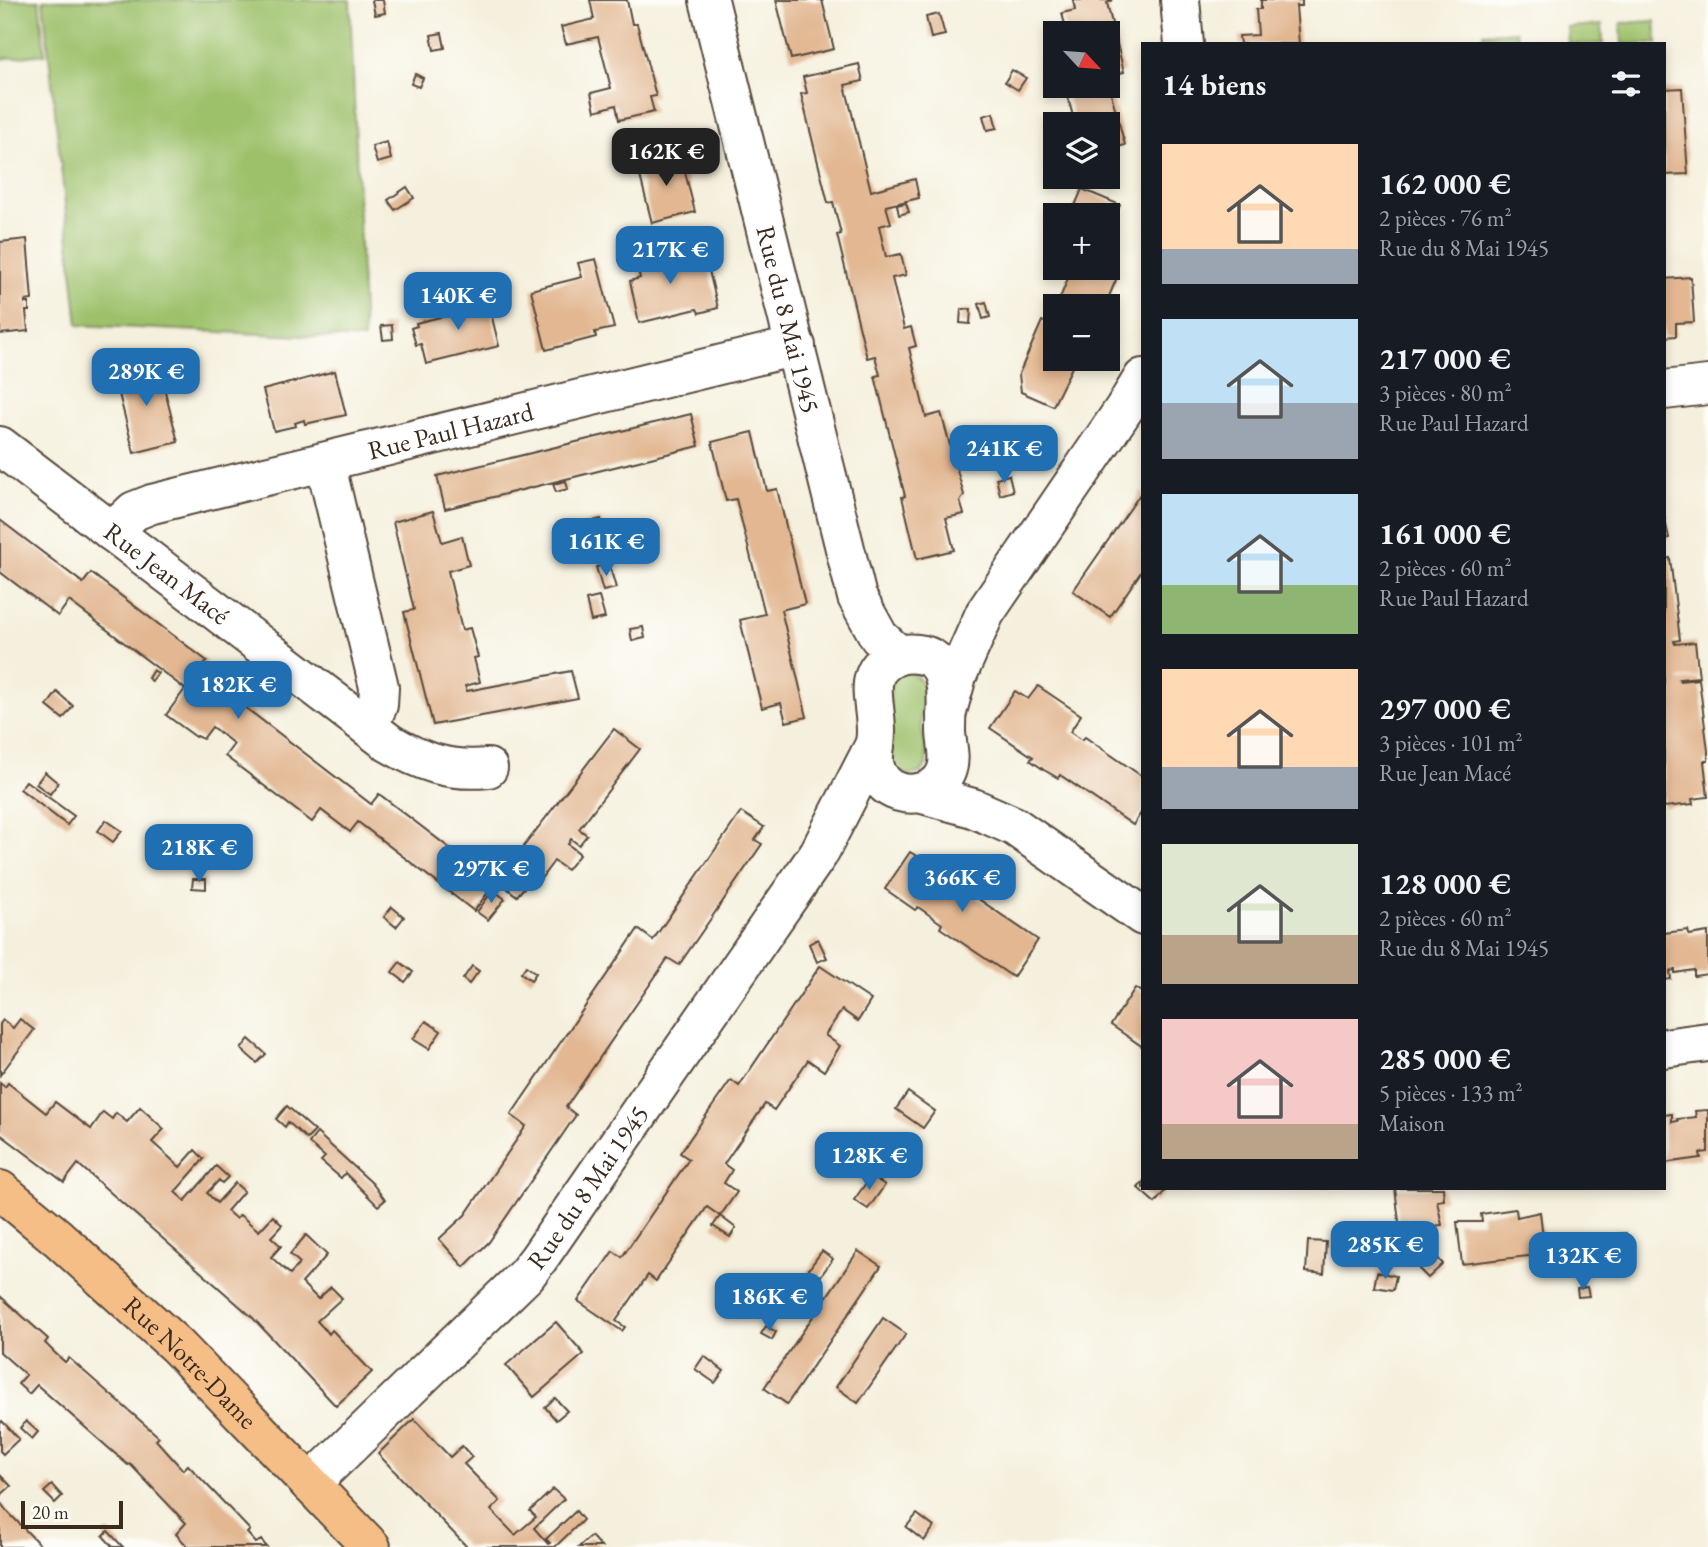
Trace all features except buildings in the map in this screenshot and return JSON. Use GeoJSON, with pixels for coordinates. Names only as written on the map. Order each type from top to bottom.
{"type":"FeatureCollection","features":[{"type":"Feature","properties":{"kind":"main road","name":"Rue Notre-Dame"},"geometry":{"type":"LineString","coordinates":[[0,1190],[58,1238],[177,1346],[371,1547]]}},
{"type":"Feature","properties":{"kind":"street","name":"Rue du 8 Mai 1945"},"geometry":{"type":"LineString","coordinates":[[709,0],[857,597],[858,649],[871,694],[876,726],[874,764],[883,781],[893,789],[914,793]]}},
{"type":"Feature","properties":{"kind":"street"},"geometry":{"type":"LineString","coordinates":[[1180,0],[1184,42]]}},
{"type":"Feature","properties":{"kind":"street","name":"Rue Paul Hazard"},"geometry":{"type":"LineString","coordinates":[[112,532],[134,511],[144,507],[796,346]]}},
{"type":"Feature","properties":{"kind":"street"},"geometry":{"type":"LineString","coordinates":[[1014,826],[983,791],[947,729],[957,676],[985,613],[1141,381]]}},
{"type":"Feature","properties":{"kind":"street"},"geometry":{"type":"LineString","coordinates":[[1666,390],[1708,385]]}},
{"type":"Feature","properties":{"kind":"street","name":"Rue Jean Macé"},"geometry":{"type":"LineString","coordinates":[[0,446],[402,751],[434,765],[460,769],[488,768]]}},
{"type":"Feature","properties":{"kind":"street"},"geometry":{"type":"LineString","coordinates":[[325,462],[379,687],[378,705],[368,727]]}},
{"type":"Feature","properties":{"kind":"street","name":"Rue du 8 Mai 1945"},"geometry":{"type":"LineString","coordinates":[[819,853],[870,813],[914,793],[931,789],[945,775],[949,762],[948,690],[945,677],[933,661],[910,655],[879,637],[857,597]]}},
{"type":"Feature","properties":{"kind":"street"},"geometry":{"type":"LineString","coordinates":[[871,694],[879,669],[889,660],[937,651],[985,613]]}},
{"type":"Feature","properties":{"kind":"street","name":"Rue du 8 Mai 1945"},"geometry":{"type":"LineString","coordinates":[[310,1484],[526,1275],[819,853],[875,744]]}},
{"type":"Feature","properties":{"kind":"street"},"geometry":{"type":"LineString","coordinates":[[914,793],[973,808],[1014,826],[1141,915]]}},
{"type":"Feature","properties":{"kind":"street"},"geometry":{"type":"LineString","coordinates":[[1666,1048],[1708,1042]]}},
{"type":"Feature","properties":{"kind":"green space"},"geometry":{"type":"Polygon","coordinates":[[[0,0],[39,0],[45,54],[0,59],[0,0]]]}},
{"type":"Feature","properties":{"kind":"green space"},"geometry":{"type":"Polygon","coordinates":[[[43,0],[350,0],[364,339],[78,325],[43,0]]]}},
{"type":"Feature","properties":{"kind":"green space"},"geometry":{"type":"Polygon","coordinates":[[[1655,21],[1657,42],[1622,42],[1621,23],[1655,21]]]}},
{"type":"Feature","properties":{"kind":"green space"},"geometry":{"type":"Polygon","coordinates":[[[1602,25],[1603,42],[1568,42],[1567,27],[1602,25]]]}},
{"type":"Feature","properties":{"kind":"green space"},"geometry":{"type":"Polygon","coordinates":[[[1516,31],[1517,42],[1483,42],[1483,33],[1516,31]]]}},
{"type":"Feature","properties":{"kind":"green space"},"geometry":{"type":"Polygon","coordinates":[[[909,672],[917,677],[924,689],[921,725],[927,756],[923,770],[909,774],[899,771],[892,763],[890,686],[896,676],[909,672]]]}}]}
